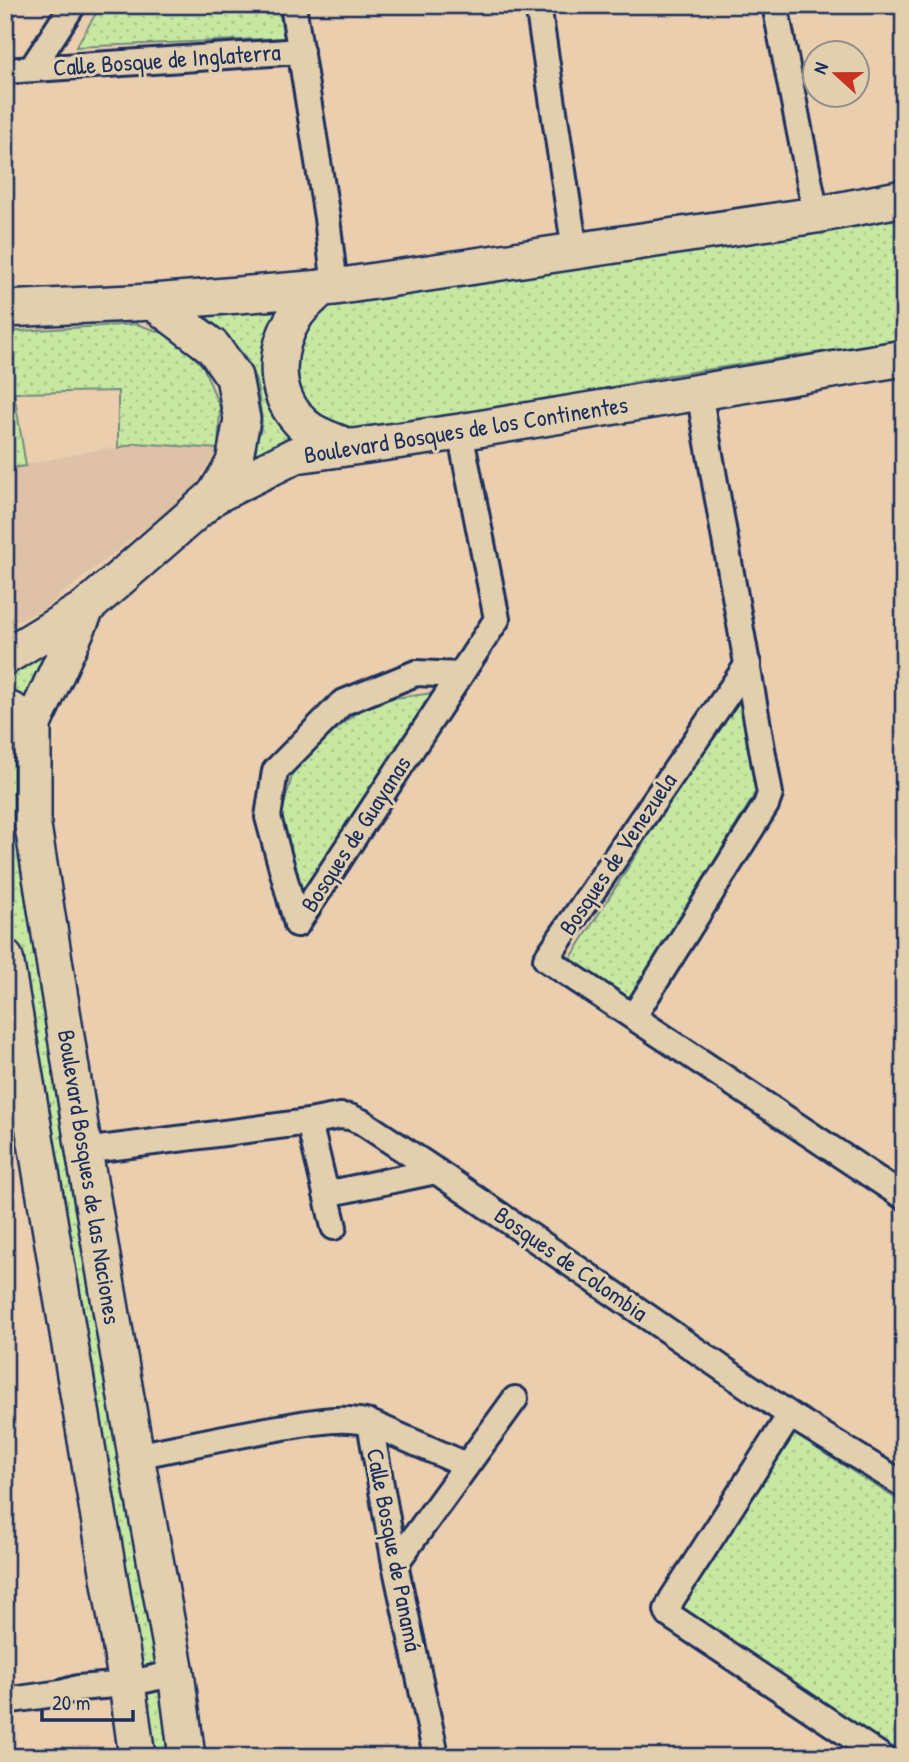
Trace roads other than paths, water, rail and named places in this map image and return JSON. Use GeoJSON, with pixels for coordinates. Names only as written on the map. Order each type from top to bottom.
{"type":"FeatureCollection","features":[{"type":"Feature","properties":{"kind":"street","name":"Calle Bosque de Inglaterra"},"geometry":{"type":"LineString","coordinates":[[32,68],[73,5]]}},
{"type":"Feature","properties":{"kind":"street","name":"Calle Bosque de Inglaterra"},"geometry":{"type":"LineString","coordinates":[[293,5],[327,218],[328,288]]}},
{"type":"Feature","properties":{"kind":"street"},"geometry":{"type":"LineString","coordinates":[[538,5],[575,251]]}},
{"type":"Feature","properties":{"kind":"street"},"geometry":{"type":"LineString","coordinates":[[775,5],[816,215]]}},
{"type":"Feature","properties":{"kind":"street","name":"Calle Bosque de Inglaterra"},"geometry":{"type":"LineString","coordinates":[[5,71],[301,51]]}},
{"type":"Feature","properties":{"kind":"street"},"geometry":{"type":"LineString","coordinates":[[5,309],[153,302],[328,288],[816,215],[904,198]]}},
{"type":"Feature","properties":{"kind":"street"},"geometry":{"type":"LineString","coordinates":[[328,288],[296,315],[283,342],[279,368],[282,397],[298,420],[319,435],[349,447]]}},
{"type":"Feature","properties":{"kind":"street"},"geometry":{"type":"LineString","coordinates":[[153,302],[213,346],[234,377],[242,419],[234,463],[214,496]]}},
{"type":"Feature","properties":{"kind":"street","name":"Boulevard Bosques de los Continentes"},"geometry":{"type":"LineString","coordinates":[[5,657],[88,607],[214,496],[296,455],[460,432],[904,358]]}},
{"type":"Feature","properties":{"kind":"street"},"geometry":{"type":"LineString","coordinates":[[634,1016],[768,799],[769,788],[748,664],[699,393]]}},
{"type":"Feature","properties":{"kind":"street","name":"Bosques de Guayanas"},"geometry":{"type":"LineString","coordinates":[[460,432],[497,619],[297,923],[268,817],[275,771],[342,703],[416,673],[460,675]]}},
{"type":"Feature","properties":{"kind":"street","name":"Boulevard Bosques de las Naciones"},"geometry":{"type":"LineString","coordinates":[[88,607],[19,716],[33,825],[84,1151],[176,1673],[187,1757]]}},
{"type":"Feature","properties":{"kind":"street","name":"Bosques de Venezuela"},"geometry":{"type":"LineString","coordinates":[[748,664],[547,959],[904,1197]]}},
{"type":"Feature","properties":{"kind":"street","name":"Boulevard Bosques de las Naciones"},"geometry":{"type":"LineString","coordinates":[[5,958],[137,1757]]}},
{"type":"Feature","properties":{"kind":"street","name":"Bosques de Colombia"},"geometry":{"type":"LineString","coordinates":[[309,1122],[340,1116],[362,1122],[790,1415],[904,1485]]}},
{"type":"Feature","properties":{"kind":"street"},"geometry":{"type":"LineString","coordinates":[[84,1151],[309,1122],[334,1227]]}},
{"type":"Feature","properties":{"kind":"street"},"geometry":{"type":"LineString","coordinates":[[326,1194],[436,1171]]}},
{"type":"Feature","properties":{"kind":"street"},"geometry":{"type":"LineString","coordinates":[[395,1564],[515,1399]]}},
{"type":"Feature","properties":{"kind":"street"},"geometry":{"type":"LineString","coordinates":[[790,1415],[667,1610],[674,1619],[882,1757]]}},
{"type":"Feature","properties":{"kind":"street","name":"Calle Bosque de Panamá"},"geometry":{"type":"LineString","coordinates":[[136,1456],[337,1419],[355,1419],[370,1423],[395,1564],[436,1753]]}},
{"type":"Feature","properties":{"kind":"street"},"geometry":{"type":"LineString","coordinates":[[370,1423],[466,1465]]}},
{"type":"Feature","properties":{"kind":"street"},"geometry":{"type":"LineString","coordinates":[[5,1701],[78,1688],[127,1684],[176,1673]]}}]}
